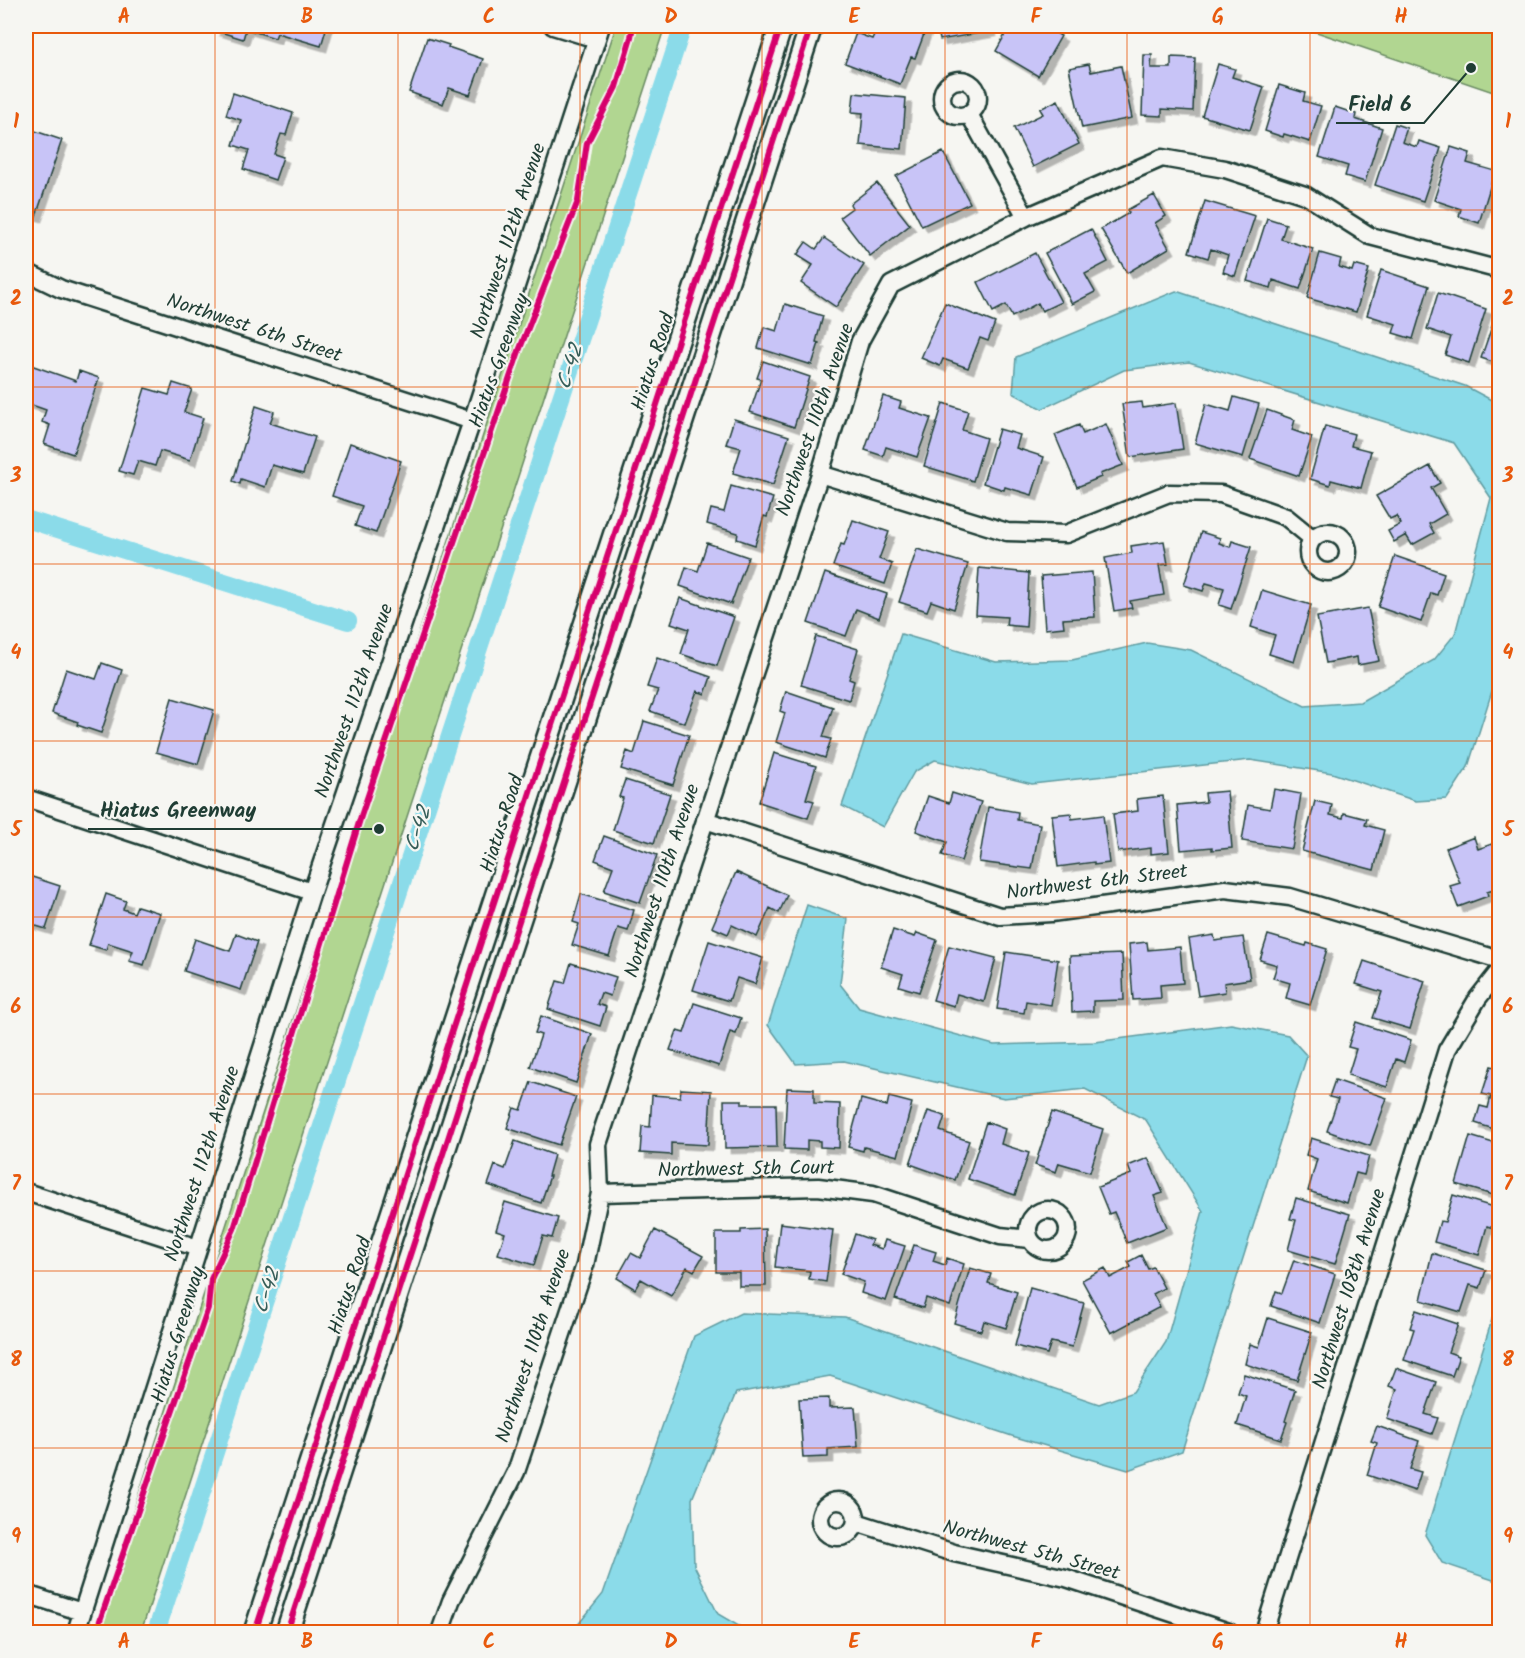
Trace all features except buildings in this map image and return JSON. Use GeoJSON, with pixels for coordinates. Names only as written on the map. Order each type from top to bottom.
{"type":"FeatureCollection","features":[{"type":"Feature","properties":{"kind":"main road","name":"Hiatus Road"},"geometry":{"type":"LineString","coordinates":[[255,1632],[781,26]]}},
{"type":"Feature","properties":{"kind":"main road"},"geometry":{"type":"LineString","coordinates":[[287,1632],[812,26]]}},
{"type":"Feature","properties":{"kind":"main road"},"geometry":{"type":"LineString","coordinates":[[417,1137],[445,1147]]}},
{"type":"Feature","properties":{"kind":"street"},"geometry":{"type":"LineString","coordinates":[[553,26],[599,32]]}},
{"type":"Feature","properties":{"kind":"street","name":"Northwest 112th Avenue"},"geometry":{"type":"LineString","coordinates":[[76,1632],[312,892],[472,421],[599,32]]}},
{"type":"Feature","properties":{"kind":"street"},"geometry":{"type":"LineString","coordinates":[[969,114],[1026,217]]}},
{"type":"Feature","properties":{"kind":"street","name":"Northwest 110th Avenue"},"geometry":{"type":"LineString","coordinates":[[440,1632],[451,1601],[516,1472],[585,1265],[600,1194],[598,1144],[820,474],[860,341],[891,285],[1026,217],[1162,158],[1225,169],[1305,195],[1370,236],[1500,270]]}},
{"type":"Feature","properties":{"kind":"street","name":"Northwest 6th Street"},"geometry":{"type":"LineString","coordinates":[[26,272],[61,289],[472,421]]}},
{"type":"Feature","properties":{"kind":"street"},"geometry":{"type":"LineString","coordinates":[[820,474],[1007,532],[1066,534],[1169,494],[1221,494],[1286,517],[1313,539]]}},
{"type":"Feature","properties":{"kind":"street"},"geometry":{"type":"LineString","coordinates":[[26,798],[312,892]]}},
{"type":"Feature","properties":{"kind":"street","name":"Northwest 6th Street"},"geometry":{"type":"LineString","coordinates":[[705,820],[1000,916],[1051,913],[1225,889],[1290,897],[1500,960]]}},
{"type":"Feature","properties":{"kind":"street","name":"Northwest 108th Avenue"},"geometry":{"type":"LineString","coordinates":[[1264,1632],[1447,1050],[1478,998],[1500,970]]}},
{"type":"Feature","properties":{"kind":"street","name":"Northwest 5th Court"},"geometry":{"type":"LineString","coordinates":[[600,1194],[818,1186],[873,1194],[1000,1236],[1030,1239]]}},
{"type":"Feature","properties":{"kind":"street"},"geometry":{"type":"LineString","coordinates":[[26,1192],[198,1248]]}},
{"type":"Feature","properties":{"kind":"street","name":"Northwest 5th Street"},"geometry":{"type":"LineString","coordinates":[[856,1522],[954,1553],[1066,1578],[1229,1632]]}},
{"type":"Feature","properties":{"kind":"street"},"geometry":{"type":"LineString","coordinates":[[26,1594],[82,1612]]}},
{"type":"Feature","properties":{"kind":"green space"},"geometry":{"type":"Polygon","coordinates":[[[616,26],[665,26],[141,1632],[94,1632],[616,26]]]}},
{"type":"Feature","properties":{"kind":"green space"},"geometry":{"type":"Polygon","coordinates":[[[1299,26],[1499,26],[1499,94],[1299,26]]]}},
{"type":"Feature","properties":{"kind":"water"},"geometry":{"type":"Polygon","coordinates":[[[1176,291],[1465,386],[1499,404],[1499,669],[1468,767],[1447,799],[1416,801],[1332,773],[1250,760],[1032,784],[935,760],[914,772],[883,827],[842,806],[901,634],[996,662],[1072,660],[1147,643],[1191,650],[1305,706],[1360,702],[1434,660],[1455,634],[1491,498],[1454,443],[1189,362],[1124,370],[1042,409],[1013,393],[1016,357],[1176,291]]]}},
{"type":"Feature","properties":{"kind":"water"},"geometry":{"type":"Polygon","coordinates":[[[807,905],[848,919],[840,984],[859,1008],[994,1045],[1095,1042],[1231,1024],[1288,1035],[1307,1056],[1182,1451],[1128,1470],[1012,1436],[830,1376],[736,1393],[692,1499],[694,1565],[718,1614],[749,1632],[572,1632],[603,1594],[694,1336],[741,1313],[845,1317],[1099,1404],[1133,1392],[1166,1342],[1203,1211],[1146,1120],[1085,1089],[1004,1098],[844,1061],[796,1064],[768,1025],[807,905]]]}},
{"type":"Feature","properties":{"kind":"water"},"geometry":{"type":"Polygon","coordinates":[[[1499,1297],[1500,1582],[1442,1563],[1425,1535],[1499,1297]]]}},
{"type":"Feature","properties":{"kind":"waterway","name":"C-42"},"geometry":{"type":"LineString","coordinates":[[156,1632],[683,26]]}},
{"type":"Feature","properties":{"kind":"waterway"},"geometry":{"type":"LineString","coordinates":[[26,519],[348,621]]}},
{"type":"Feature","properties":{"kind":"cycle path","name":"Hiatus Greenway"},"geometry":{"type":"LineString","coordinates":[[96,1632],[208,1308],[211,1279],[234,1229],[361,816],[519,351],[578,201],[587,143],[616,87],[633,26]]}},
{"type":"Feature","properties":{"kind":"cycle path"},"geometry":{"type":"LineString","coordinates":[[255,1632],[781,26]]}},
{"type":"Feature","properties":{"kind":"cycle path"},"geometry":{"type":"LineString","coordinates":[[287,1632],[811,26]]}},
{"type":"Feature","properties":{"kind":"place","name":"Field 6"},"geometry":{"type":"Point","coordinates":[1471,68]}},
{"type":"Feature","properties":{"kind":"place","name":"Hiatus Greenway"},"geometry":{"type":"Point","coordinates":[379,829]}}]}
